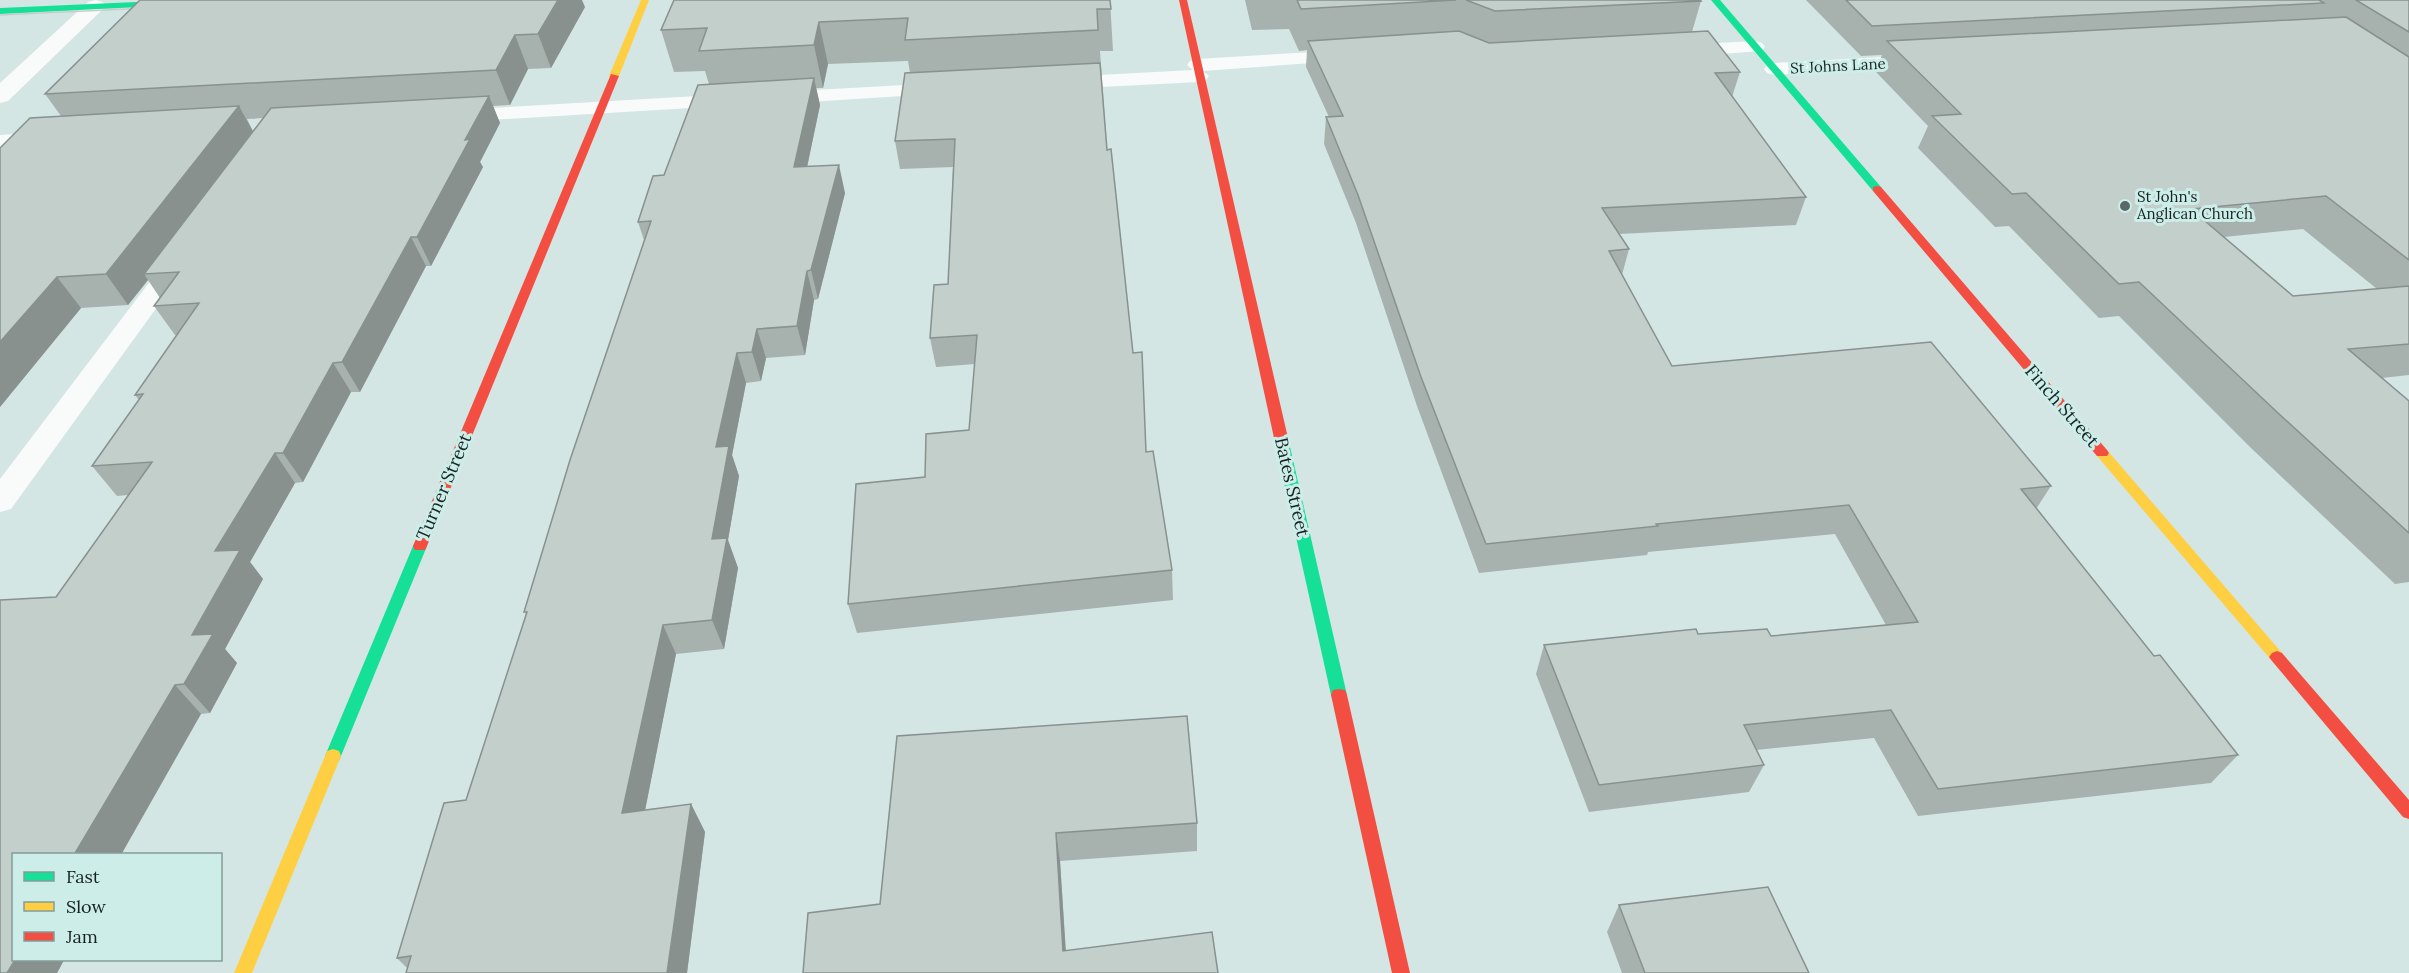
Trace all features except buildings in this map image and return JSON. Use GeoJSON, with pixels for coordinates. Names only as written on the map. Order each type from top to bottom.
{"type":"FeatureCollection","features":[{"type":"Feature","properties":{"kind":"street","name":"Turner Street"},"geometry":{"type":"LineString","coordinates":[[243,973],[645,0]]}},
{"type":"Feature","properties":{"kind":"street","name":"Bates Street"},"geometry":{"type":"LineString","coordinates":[[1182,0],[1401,973]]}},
{"type":"Feature","properties":{"kind":"street","name":"Finch Street"},"geometry":{"type":"LineString","coordinates":[[1715,0],[2409,812]]}},
{"type":"Feature","properties":{"kind":"street"},"geometry":{"type":"LineString","coordinates":[[0,11],[195,2]]}},
{"type":"Feature","properties":{"kind":"street"},"geometry":{"type":"LineString","coordinates":[[0,96],[95,6]]}},
{"type":"Feature","properties":{"kind":"lane"},"geometry":{"type":"LineString","coordinates":[[1658,52],[1755,47]]}},
{"type":"Feature","properties":{"kind":"lane"},"geometry":{"type":"LineString","coordinates":[[1045,84],[1365,55]]}},
{"type":"Feature","properties":{"kind":"lane","name":"St Johns Lane"},"geometry":{"type":"LineString","coordinates":[[1774,69],[1942,60]]}},
{"type":"Feature","properties":{"kind":"lane"},"geometry":{"type":"LineString","coordinates":[[432,118],[962,88]]}},
{"type":"Feature","properties":{"kind":"lane"},"geometry":{"type":"LineString","coordinates":[[0,142],[63,138]]}},
{"type":"Feature","properties":{"kind":"lane"},"geometry":{"type":"LineString","coordinates":[[0,501],[192,242]]}},
{"type":"Feature","properties":{"kind":"tram line"},"geometry":{"type":"LineString","coordinates":[[0,15],[148,8]]}},
{"type":"Feature","properties":{"kind":"traffic: fast"},"geometry":{"type":"LineString","coordinates":[[1715,0],[1877,189]]}},
{"type":"Feature","properties":{"kind":"traffic: fast"},"geometry":{"type":"LineString","coordinates":[[0,11],[179,2]]}},
{"type":"Feature","properties":{"kind":"traffic: fast"},"geometry":{"type":"LineString","coordinates":[[1281,438],[1339,695]]}},
{"type":"Feature","properties":{"kind":"traffic: fast"},"geometry":{"type":"LineString","coordinates":[[333,756],[420,546]]}},
{"type":"Feature","properties":{"kind":"traffic: slow"},"geometry":{"type":"LineString","coordinates":[[614,76],[645,0]]}},
{"type":"Feature","properties":{"kind":"traffic: slow"},"geometry":{"type":"LineString","coordinates":[[2102,453],[2277,657]]}},
{"type":"Feature","properties":{"kind":"traffic: slow"},"geometry":{"type":"LineString","coordinates":[[243,973],[333,756]]}},
{"type":"Feature","properties":{"kind":"traffic: jam"},"geometry":{"type":"LineString","coordinates":[[1183,0],[1281,438]]}},
{"type":"Feature","properties":{"kind":"traffic: jam"},"geometry":{"type":"LineString","coordinates":[[420,546],[614,76]]}},
{"type":"Feature","properties":{"kind":"traffic: jam"},"geometry":{"type":"LineString","coordinates":[[1877,189],[2102,453]]}},
{"type":"Feature","properties":{"kind":"traffic: jam"},"geometry":{"type":"LineString","coordinates":[[2277,657],[2409,812]]}},
{"type":"Feature","properties":{"kind":"traffic: jam"},"geometry":{"type":"LineString","coordinates":[[1339,695],[1401,973]]}},
{"type":"Feature","properties":{"kind":"place","name":"St John's Anglican Church"},"geometry":{"type":"Point","coordinates":[2125,206]}}]}
